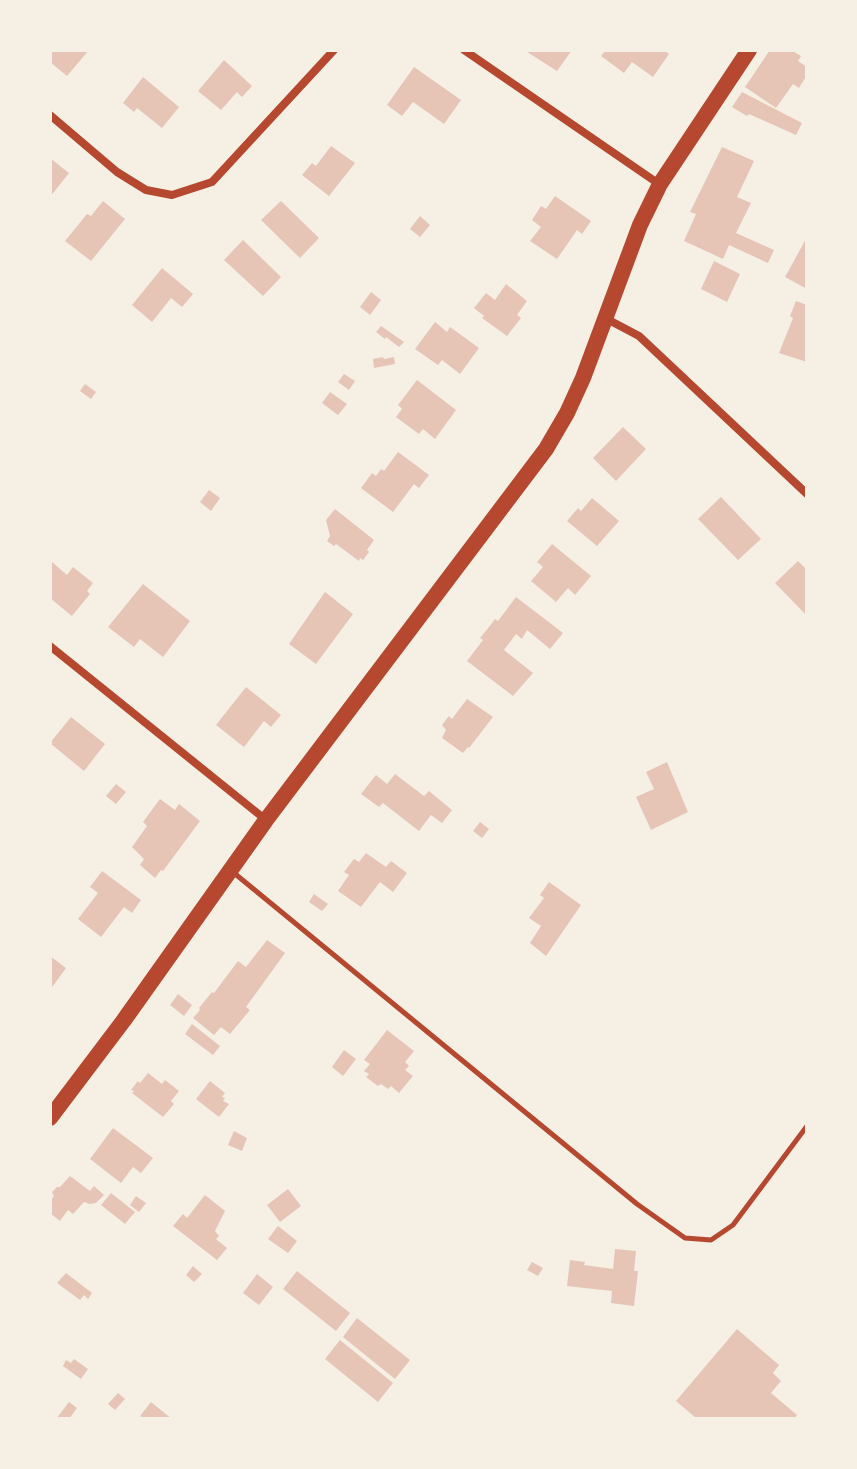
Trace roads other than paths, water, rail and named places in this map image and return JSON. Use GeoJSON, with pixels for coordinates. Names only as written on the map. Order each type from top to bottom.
{"type":"FeatureCollection","features":[{"type":"Feature","properties":{"kind":"main road"},"geometry":{"type":"LineString","coordinates":[[50,1118],[124,1020],[266,820],[546,449],[572,401],[640,225],[660,184],[749,50]]}},
{"type":"Feature","properties":{"kind":"street"},"geometry":{"type":"LineString","coordinates":[[50,115],[117,172],[146,190],[172,195],[212,182],[334,50]]}},
{"type":"Feature","properties":{"kind":"street"},"geometry":{"type":"LineString","coordinates":[[464,50],[660,184]]}},
{"type":"Feature","properties":{"kind":"street"},"geometry":{"type":"LineString","coordinates":[[605,318],[639,336],[807,494]]}},
{"type":"Feature","properties":{"kind":"street"},"geometry":{"type":"LineString","coordinates":[[50,646],[266,820]]}},
{"type":"Feature","properties":{"kind":"lane"},"geometry":{"type":"LineString","coordinates":[[230,870],[637,1204],[685,1238],[711,1240],[733,1225],[807,1126]]}}]}
